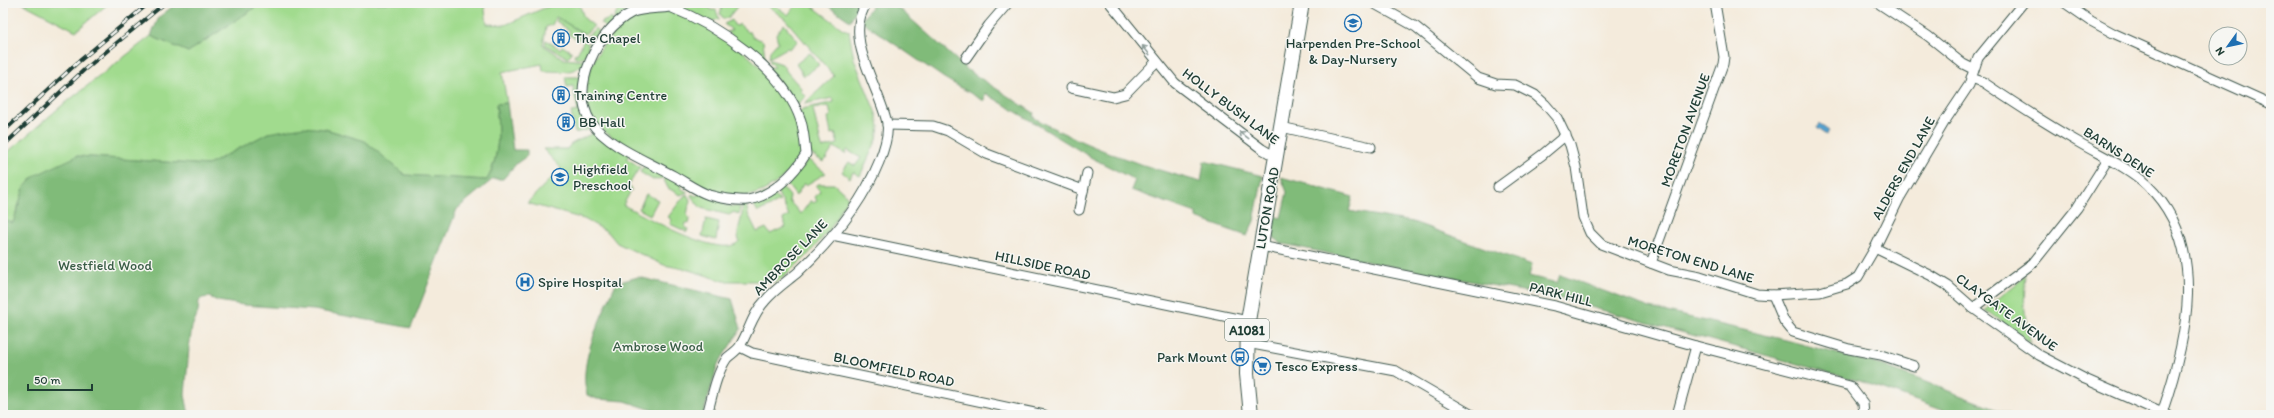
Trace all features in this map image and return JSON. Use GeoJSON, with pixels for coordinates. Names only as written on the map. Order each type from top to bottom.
{"type":"FeatureCollection","features":[{"type":"Feature","properties":{"kind":"main road","name":"LUTON ROAD"},"geometry":{"type":"LineString","coordinates":[[1251,415],[1246,343],[1248,321],[1302,3]]}},
{"type":"Feature","properties":{"kind":"street"},"geometry":{"type":"LineString","coordinates":[[867,3],[861,11],[859,33],[863,52],[887,125],[933,126],[948,131],[987,154],[1083,190]]}},
{"type":"Feature","properties":{"kind":"street"},"geometry":{"type":"LineString","coordinates":[[966,58],[989,25],[1008,3]]}},
{"type":"Feature","properties":{"kind":"street","name":"HOLLY BUSH LANE"},"geometry":{"type":"LineString","coordinates":[[1110,3],[1156,62],[1185,91],[1262,149],[1276,157]]}},
{"type":"Feature","properties":{"kind":"street","name":"MORETON END LANE"},"geometry":{"type":"LineString","coordinates":[[1373,3],[1416,27],[1478,78],[1496,84],[1515,85],[1535,94],[1557,118],[1566,135],[1576,167],[1583,217],[1590,233],[1608,248],[1668,270],[1700,276],[1757,294],[1773,295]]}},
{"type":"Feature","properties":{"kind":"street","name":"MORETON AVENUE"},"geometry":{"type":"LineString","coordinates":[[1651,263],[1723,64],[1724,57],[1715,3]]}},
{"type":"Feature","properties":{"kind":"street","name":"BARNS DENE"},"geometry":{"type":"LineString","coordinates":[[1878,3],[1928,36],[1983,82],[2046,124],[2134,175],[2162,201],[2178,230],[2184,247],[2187,282],[2184,331],[2165,414]]}},
{"type":"Feature","properties":{"kind":"street","name":"ALDERS END LANE"},"geometry":{"type":"LineString","coordinates":[[1773,295],[1807,294],[1847,284],[1858,277],[1876,248],[1899,199],[1945,121],[1969,85],[1978,58],[2023,3]]}},
{"type":"Feature","properties":{"kind":"street"},"geometry":{"type":"LineString","coordinates":[[2065,3],[2091,21],[2113,33],[2271,104]]}},
{"type":"Feature","properties":{"kind":"street"},"geometry":{"type":"LineString","coordinates":[[670,7],[704,22],[752,56],[791,100],[801,122],[806,154],[798,166],[776,188],[747,200],[727,198],[708,194],[624,149],[597,129],[588,117],[584,98],[586,70],[606,33],[631,13],[670,7]]}},
{"type":"Feature","properties":{"kind":"street"},"geometry":{"type":"LineString","coordinates":[[1071,88],[1113,98],[1119,97],[1125,94],[1156,62]]}},
{"type":"Feature","properties":{"kind":"street","name":"AMBROSE LANE"},"geometry":{"type":"LineString","coordinates":[[707,415],[714,389],[727,359],[740,347],[754,316],[764,301],[797,273],[832,235],[866,189],[879,161],[887,125]]}},
{"type":"Feature","properties":{"kind":"street"},"geometry":{"type":"LineString","coordinates":[[1281,127],[1371,147]]}},
{"type":"Feature","properties":{"kind":"street"},"geometry":{"type":"LineString","coordinates":[[1498,187],[1542,155],[1566,135]]}},
{"type":"Feature","properties":{"kind":"street"},"geometry":{"type":"LineString","coordinates":[[1973,308],[2033,263],[2077,208],[2108,160]]}},
{"type":"Feature","properties":{"kind":"street"},"geometry":{"type":"LineString","coordinates":[[1080,210],[1087,173]]}},
{"type":"Feature","properties":{"kind":"street","name":"HILLSIDE ROAD"},"geometry":{"type":"LineString","coordinates":[[832,235],[1248,321]]}},
{"type":"Feature","properties":{"kind":"street","name":"PARK HILL"},"geometry":{"type":"LineString","coordinates":[[1260,246],[1555,306],[1696,346],[1850,386],[1863,403],[1864,415]]}},
{"type":"Feature","properties":{"kind":"street","name":"CLAYGATE AVENUE"},"geometry":{"type":"LineString","coordinates":[[1876,248],[1930,275],[1948,286],[1973,308],[2039,355],[2085,379],[2165,414]]}},
{"type":"Feature","properties":{"kind":"street"},"geometry":{"type":"LineString","coordinates":[[1773,295],[1784,321],[1793,332],[1849,349],[1881,355],[1914,366]]}},
{"type":"Feature","properties":{"kind":"street"},"geometry":{"type":"LineString","coordinates":[[1246,343],[1396,371],[1472,415]]}},
{"type":"Feature","properties":{"kind":"street"},"geometry":{"type":"LineString","coordinates":[[1677,415],[1696,346]]}},
{"type":"Feature","properties":{"kind":"street","name":"BLOOMFIELD ROAD"},"geometry":{"type":"LineString","coordinates":[[740,347],[752,353],[1044,415]]}},
{"type":"Feature","properties":{"kind":"green space"},"geometry":{"type":"Polygon","coordinates":[[[22,3],[109,3],[76,31],[22,3]]]}},
{"type":"Feature","properties":{"kind":"green space"},"geometry":{"type":"Polygon","coordinates":[[[177,3],[262,3],[188,52],[151,36],[159,17],[177,3]]]}},
{"type":"Feature","properties":{"kind":"green space"},"geometry":{"type":"Polygon","coordinates":[[[262,3],[484,3],[487,24],[505,25],[556,3],[579,3],[584,18],[594,26],[585,34],[556,17],[552,25],[546,27],[543,45],[564,59],[586,61],[577,68],[561,72],[543,71],[542,64],[502,72],[507,103],[496,104],[498,143],[494,161],[487,180],[405,175],[365,141],[325,129],[268,133],[208,165],[77,156],[24,188],[13,223],[3,219],[3,156],[59,108],[151,36],[188,52],[262,3]]]}},
{"type":"Feature","properties":{"kind":"green space"},"geometry":{"type":"Polygon","coordinates":[[[627,3],[658,3],[634,8],[627,3]]]}},
{"type":"Feature","properties":{"kind":"green space"},"geometry":{"type":"Polygon","coordinates":[[[677,3],[705,3],[711,10],[716,10],[719,19],[710,22],[675,6],[677,3]]]}},
{"type":"Feature","properties":{"kind":"green space"},"geometry":{"type":"Polygon","coordinates":[[[723,3],[740,3],[728,18],[724,19],[720,14],[723,3]]]}},
{"type":"Feature","properties":{"kind":"green space"},"geometry":{"type":"Polygon","coordinates":[[[764,3],[772,3],[788,15],[797,3],[808,3],[843,29],[849,31],[854,59],[877,116],[879,127],[877,139],[860,176],[853,172],[850,178],[842,172],[849,162],[855,166],[861,158],[847,150],[845,154],[834,147],[824,162],[809,153],[800,112],[802,109],[834,102],[833,98],[804,104],[834,76],[785,19],[764,3]],[[829,106],[813,109],[822,148],[838,144],[835,133],[831,134],[828,117],[831,116],[829,106]]]}},
{"type":"Feature","properties":{"kind":"green space"},"geometry":{"type":"Polygon","coordinates":[[[824,3],[860,3],[850,21],[824,3]]]}},
{"type":"Feature","properties":{"kind":"green space"},"geometry":{"type":"Polygon","coordinates":[[[874,3],[893,3],[969,71],[1034,113],[1033,117],[1093,147],[1201,182],[1204,161],[1263,176],[1254,221],[1247,236],[1196,218],[1196,213],[1131,190],[1135,180],[1092,158],[985,93],[984,101],[944,78],[861,21],[874,3]]]}},
{"type":"Feature","properties":{"kind":"green space"},"geometry":{"type":"Polygon","coordinates":[[[621,6],[625,13],[616,20],[614,17],[621,6]]]}},
{"type":"Feature","properties":{"kind":"green space"},"geometry":{"type":"Polygon","coordinates":[[[671,11],[703,24],[749,56],[776,85],[787,100],[795,117],[803,150],[800,158],[793,167],[770,187],[758,193],[745,196],[719,193],[708,190],[682,178],[628,148],[600,128],[593,120],[587,106],[586,91],[588,76],[602,47],[623,25],[635,17],[648,13],[671,11]]]}},
{"type":"Feature","properties":{"kind":"green space"},"geometry":{"type":"Polygon","coordinates":[[[558,18],[582,33],[579,40],[568,34],[570,31],[556,21],[558,18]]]}},
{"type":"Feature","properties":{"kind":"green space"},"geometry":{"type":"Polygon","coordinates":[[[611,18],[614,22],[606,28],[600,23],[611,18]]]}},
{"type":"Feature","properties":{"kind":"green space"},"geometry":{"type":"Polygon","coordinates":[[[732,20],[734,25],[738,26],[739,24],[750,32],[752,36],[763,41],[765,58],[762,54],[755,56],[727,32],[732,30],[724,24],[732,20]]]}},
{"type":"Feature","properties":{"kind":"green space"},"geometry":{"type":"Polygon","coordinates":[[[784,24],[798,41],[789,49],[787,48],[769,58],[770,51],[778,42],[776,34],[784,24]]]}},
{"type":"Feature","properties":{"kind":"green space"},"geometry":{"type":"Polygon","coordinates":[[[596,28],[601,34],[593,48],[587,36],[596,28]]]}},
{"type":"Feature","properties":{"kind":"green space"},"geometry":{"type":"Polygon","coordinates":[[[546,40],[560,49],[562,46],[572,52],[568,58],[545,45],[546,40]]]}},
{"type":"Feature","properties":{"kind":"green space"},"geometry":{"type":"Polygon","coordinates":[[[584,40],[588,43],[588,52],[584,57],[578,58],[574,56],[575,53],[577,54],[584,40]]]}},
{"type":"Feature","properties":{"kind":"green space"},"geometry":{"type":"Polygon","coordinates":[[[810,53],[819,65],[804,76],[796,64],[810,53]]]}},
{"type":"Feature","properties":{"kind":"green space"},"geometry":{"type":"Polygon","coordinates":[[[769,61],[782,64],[801,88],[801,92],[806,96],[797,105],[768,68],[775,67],[769,61]]]}},
{"type":"Feature","properties":{"kind":"green space"},"geometry":{"type":"Polygon","coordinates":[[[565,77],[580,77],[592,129],[575,133],[571,112],[578,111],[573,86],[567,87],[565,77]]]}},
{"type":"Feature","properties":{"kind":"green space","name":"Westfield Wood"},"geometry":{"type":"Polygon","coordinates":[[[507,103],[513,150],[527,150],[527,156],[517,163],[503,179],[493,179],[457,209],[411,328],[314,310],[243,305],[218,301],[209,297],[202,298],[199,301],[198,312],[192,327],[189,348],[185,395],[189,415],[3,415],[3,219],[13,223],[24,188],[34,176],[77,156],[208,165],[268,133],[303,127],[325,129],[365,141],[405,175],[487,180],[494,162],[498,143],[496,104],[507,103]]]}},
{"type":"Feature","properties":{"kind":"green space"},"geometry":{"type":"Polygon","coordinates":[[[595,132],[630,155],[626,158],[640,167],[628,186],[632,189],[623,205],[682,234],[717,246],[730,246],[739,241],[738,232],[742,216],[742,207],[746,202],[748,214],[757,232],[766,228],[770,234],[785,227],[783,219],[789,216],[777,191],[782,187],[790,196],[789,201],[801,214],[811,200],[813,203],[817,201],[815,197],[820,191],[816,186],[818,184],[834,184],[848,197],[830,229],[806,257],[778,281],[724,281],[689,270],[664,265],[617,243],[608,232],[584,219],[527,203],[561,168],[543,149],[567,149],[571,144],[595,132]]]}},
{"type":"Feature","properties":{"kind":"green space"},"geometry":{"type":"Polygon","coordinates":[[[807,159],[826,173],[806,185],[804,183],[796,196],[786,183],[802,169],[807,159]]]}},
{"type":"Feature","properties":{"kind":"green space"},"geometry":{"type":"Polygon","coordinates":[[[649,166],[664,174],[663,178],[653,180],[640,172],[642,168],[649,166]]]}},
{"type":"Feature","properties":{"kind":"green space"},"geometry":{"type":"Polygon","coordinates":[[[666,175],[682,185],[680,188],[688,192],[680,195],[668,188],[664,180],[666,175]]]}},
{"type":"Feature","properties":{"kind":"green space"},"geometry":{"type":"Polygon","coordinates":[[[1281,177],[1353,197],[1349,211],[1413,222],[1532,265],[1529,276],[1557,283],[1560,275],[1650,308],[1786,340],[1884,366],[2011,415],[1956,415],[1866,383],[1554,297],[1369,262],[1279,243],[1271,234],[1274,216],[1281,218],[1287,192],[1281,177]]]}},
{"type":"Feature","properties":{"kind":"green space"},"geometry":{"type":"Polygon","coordinates":[[[770,192],[780,201],[758,212],[751,200],[770,192]]]}},
{"type":"Feature","properties":{"kind":"green space"},"geometry":{"type":"Polygon","coordinates":[[[700,193],[722,200],[724,205],[740,207],[739,215],[734,212],[729,215],[701,208],[691,196],[692,194],[696,196],[700,193]]]}},
{"type":"Feature","properties":{"kind":"green space"},"geometry":{"type":"Polygon","coordinates":[[[646,194],[658,200],[650,215],[639,209],[646,194]]]}},
{"type":"Feature","properties":{"kind":"green space"},"geometry":{"type":"Polygon","coordinates":[[[685,195],[688,196],[690,200],[687,215],[690,220],[689,224],[686,223],[685,228],[688,229],[687,232],[670,224],[671,219],[668,217],[685,195]]]}},
{"type":"Feature","properties":{"kind":"green space"},"geometry":{"type":"Polygon","coordinates":[[[706,219],[719,222],[716,240],[702,236],[706,219]]]}},
{"type":"Feature","properties":{"kind":"green space"},"geometry":{"type":"Polygon","coordinates":[[[2026,276],[2025,310],[2031,343],[1985,309],[2026,276]]]}},
{"type":"Feature","properties":{"kind":"green space","name":"Ambrose Wood"},"geometry":{"type":"Polygon","coordinates":[[[638,277],[732,299],[741,329],[718,364],[703,415],[667,415],[625,401],[597,399],[587,395],[585,368],[588,353],[598,324],[616,283],[638,277]]]}},
{"type":"Feature","properties":{"kind":"water"},"geometry":{"type":"Polygon","coordinates":[[[1819,124],[1829,131],[1826,135],[1816,128],[1819,124]]]}},
{"type":"Feature","properties":{"kind":"railway"},"geometry":{"type":"LineString","coordinates":[[3,132],[77,63],[149,3]]}},
{"type":"Feature","properties":{"kind":"railway"},"geometry":{"type":"LineString","coordinates":[[3,146],[84,70],[165,3]]}},
{"type":"Feature","properties":{"kind":"place","name":"Harpenden Pre-School & Day-Nursery"},"geometry":{"type":"Point","coordinates":[1353,23]}},
{"type":"Feature","properties":{"kind":"place","name":"The Chapel"},"geometry":{"type":"Point","coordinates":[561,38]}},
{"type":"Feature","properties":{"kind":"place","name":"Training Centre"},"geometry":{"type":"Point","coordinates":[561,95]}},
{"type":"Feature","properties":{"kind":"place","name":"BB Hall"},"geometry":{"type":"Point","coordinates":[566,122]}},
{"type":"Feature","properties":{"kind":"place","name":"Highfield Preschool"},"geometry":{"type":"Point","coordinates":[560,177]}},
{"type":"Feature","properties":{"kind":"place","name":"Spire Hospital"},"geometry":{"type":"Point","coordinates":[525,282]}},
{"type":"Feature","properties":{"kind":"place","name":"Park Mount"},"geometry":{"type":"Point","coordinates":[1240,357]}},
{"type":"Feature","properties":{"kind":"place","name":"Tesco Express"},"geometry":{"type":"Point","coordinates":[1262,366]}}]}
